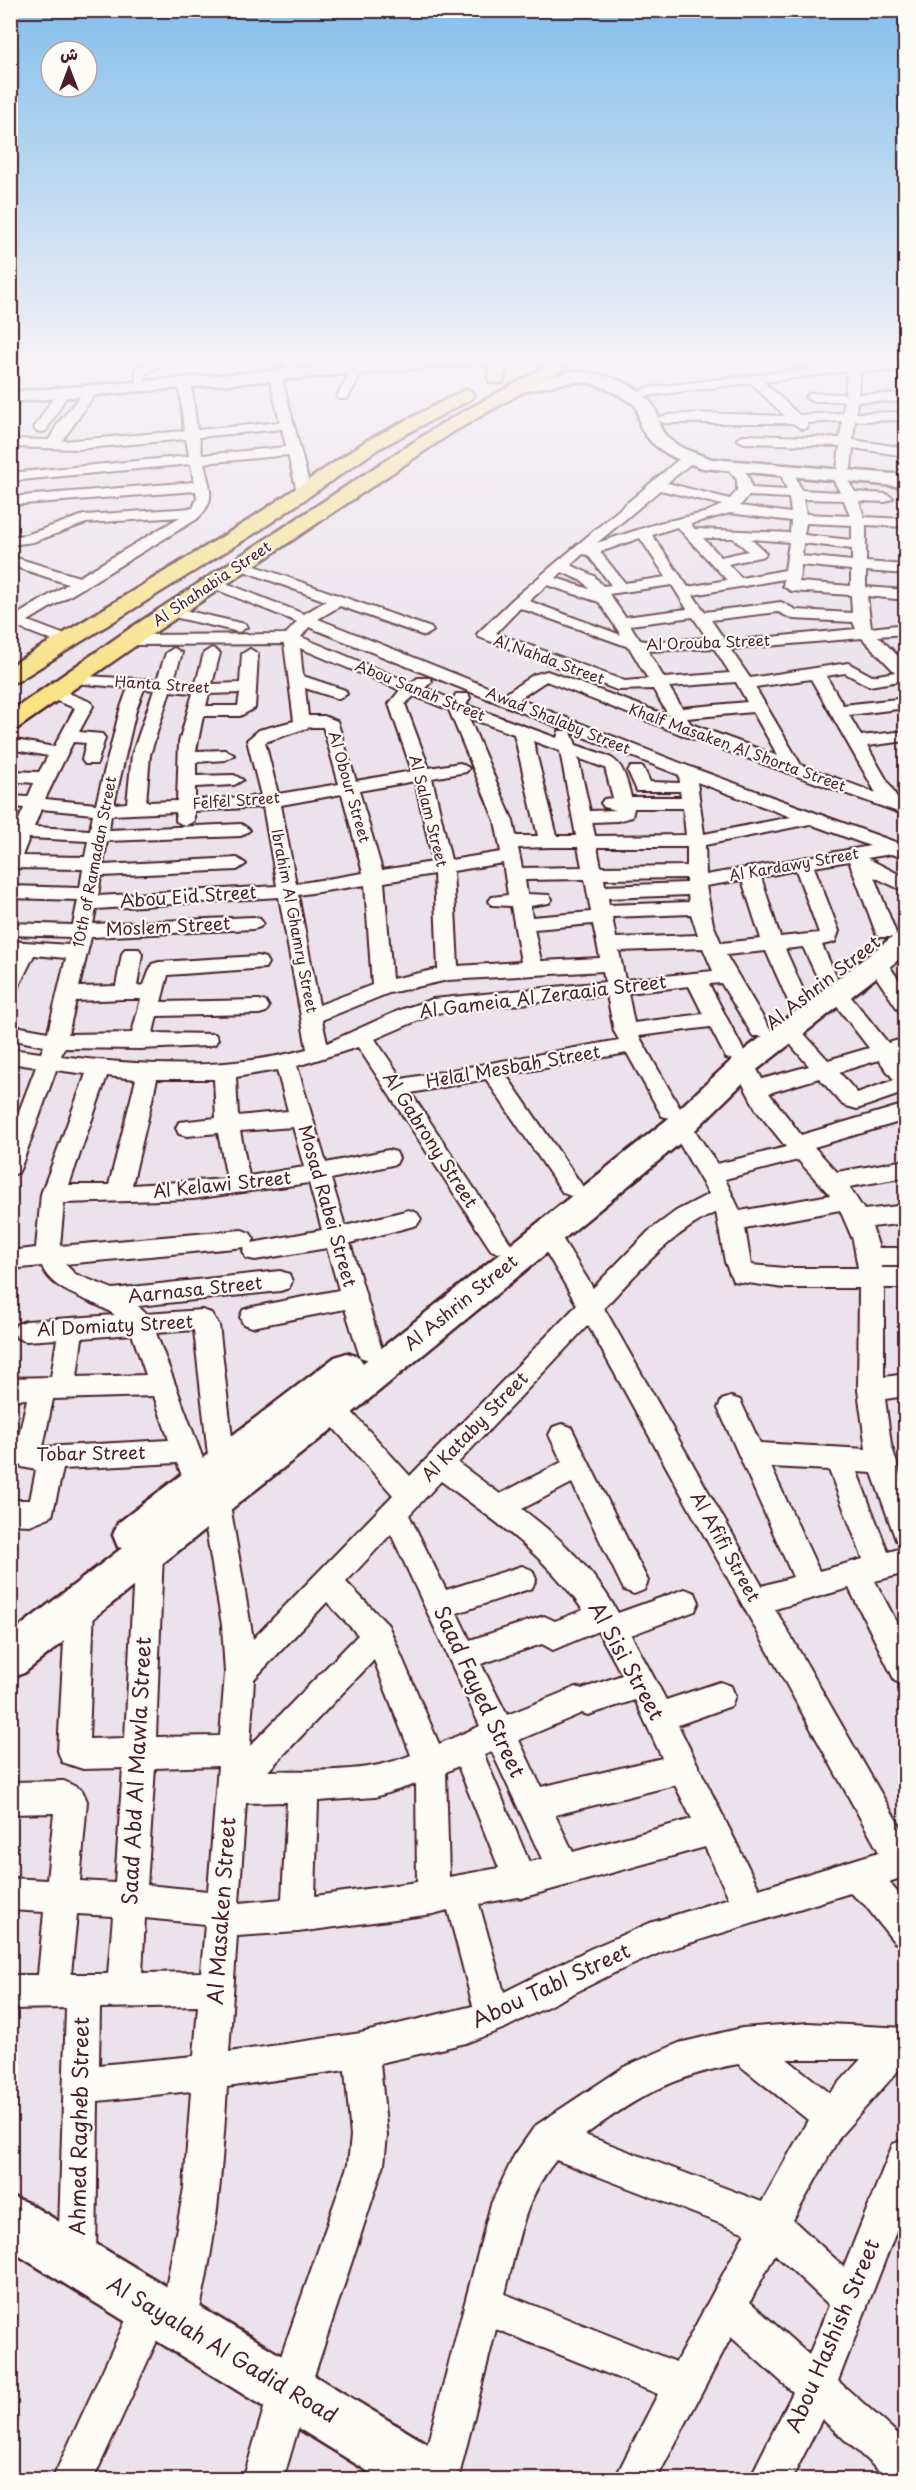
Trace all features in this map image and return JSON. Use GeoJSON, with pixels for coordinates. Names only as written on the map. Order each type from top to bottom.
{"type":"FeatureCollection","features":[{"type":"Feature","properties":{"kind":"highway","name":"Al Shahabia Street"},"geometry":{"type":"LineString","coordinates":[[10,676],[329,475]]}},
{"type":"Feature","properties":{"kind":"highway","name":"Al Shahabia Street"},"geometry":{"type":"LineString","coordinates":[[10,723],[134,636],[376,475]]}},
{"type":"Feature","properties":{"kind":"highway"},"geometry":{"type":"LineString","coordinates":[[101,620],[127,621],[134,636]]}},
{"type":"Feature","properties":{"kind":"main road"},"geometry":{"type":"LineString","coordinates":[[865,475],[906,481]]}},
{"type":"Feature","properties":{"kind":"main road","name":"Al Ashrin Street"},"geometry":{"type":"LineString","coordinates":[[11,1660],[149,1551],[212,1482],[332,1408],[449,1300],[499,1244],[571,1187],[745,1069],[782,1021],[893,939]]}},
{"type":"Feature","properties":{"kind":"main road","name":"Al Ashrin Street"},"geometry":{"type":"LineString","coordinates":[[10,1632],[212,1482],[369,1350],[449,1300],[547,1233],[675,1118]]}},
{"type":"Feature","properties":{"kind":"main road","name":"Al Sayalah Al Gadid Road"},"geometry":{"type":"LineString","coordinates":[[10,2221],[434,2480]]}},
{"type":"Feature","properties":{"kind":"street"},"geometry":{"type":"LineString","coordinates":[[10,477],[29,475]]}},
{"type":"Feature","properties":{"kind":"street"},"geometry":{"type":"LineString","coordinates":[[12,622],[198,512],[204,498],[199,475]]}},
{"type":"Feature","properties":{"kind":"street"},"geometry":{"type":"LineString","coordinates":[[300,475],[304,491]]}},
{"type":"Feature","properties":{"kind":"street","name":"Al Nahda Street"},"geometry":{"type":"LineString","coordinates":[[669,475],[584,552],[518,602],[486,631],[486,636],[615,684],[632,687],[661,688],[852,669],[869,681],[906,674]]}},
{"type":"Feature","properties":{"kind":"street"},"geometry":{"type":"LineString","coordinates":[[685,528],[730,506],[744,492],[743,475]]}},
{"type":"Feature","properties":{"kind":"street"},"geometry":{"type":"LineString","coordinates":[[791,475],[799,518],[793,587],[906,595]]}},
{"type":"Feature","properties":{"kind":"street"},"geometry":{"type":"LineString","coordinates":[[843,475],[864,535],[858,592],[863,625],[906,674]]}},
{"type":"Feature","properties":{"kind":"street"},"geometry":{"type":"LineString","coordinates":[[657,485],[730,506],[799,518],[864,535]]}},
{"type":"Feature","properties":{"kind":"street"},"geometry":{"type":"LineString","coordinates":[[10,501],[201,486]]}},
{"type":"Feature","properties":{"kind":"street"},"geometry":{"type":"LineString","coordinates":[[744,492],[796,496],[886,498]]}},
{"type":"Feature","properties":{"kind":"street"},"geometry":{"type":"LineString","coordinates":[[631,508],[685,528],[736,581]]}},
{"type":"Feature","properties":{"kind":"street"},"geometry":{"type":"LineString","coordinates":[[10,542],[38,536],[78,520],[198,512]]}},
{"type":"Feature","properties":{"kind":"street"},"geometry":{"type":"LineString","coordinates":[[621,588],[584,552],[644,533],[685,528],[798,538],[864,535],[906,524]]}},
{"type":"Feature","properties":{"kind":"street"},"geometry":{"type":"LineString","coordinates":[[644,533],[673,557],[680,586],[759,706],[795,770]]}},
{"type":"Feature","properties":{"kind":"street"},"geometry":{"type":"LineString","coordinates":[[717,562],[759,553],[735,533]]}},
{"type":"Feature","properties":{"kind":"street"},"geometry":{"type":"LineString","coordinates":[[673,557],[706,550]]}},
{"type":"Feature","properties":{"kind":"street"},"geometry":{"type":"LineString","coordinates":[[10,560],[78,582]]}},
{"type":"Feature","properties":{"kind":"street"},"geometry":{"type":"LineString","coordinates":[[241,565],[425,631]]}},
{"type":"Feature","properties":{"kind":"street"},"geometry":{"type":"LineString","coordinates":[[547,580],[602,595],[621,588],[736,581],[793,567],[859,566],[906,570]]}},
{"type":"Feature","properties":{"kind":"street"},"geometry":{"type":"LineString","coordinates":[[563,567],[589,579],[602,595],[636,645],[686,730]]}},
{"type":"Feature","properties":{"kind":"street","name":"Awad Shalaby Street"},"geometry":{"type":"LineString","coordinates":[[213,583],[564,724],[691,784],[812,818],[899,850]]}},
{"type":"Feature","properties":{"kind":"street"},"geometry":{"type":"LineString","coordinates":[[291,639],[307,619],[338,600]]}},
{"type":"Feature","properties":{"kind":"street","name":"Al Orouba Street"},"geometry":{"type":"LineString","coordinates":[[518,602],[636,645],[656,647],[738,645],[831,636],[863,625],[906,628]]}},
{"type":"Feature","properties":{"kind":"street"},"geometry":{"type":"LineString","coordinates":[[621,622],[781,607],[793,614],[863,625]]}},
{"type":"Feature","properties":{"kind":"street"},"geometry":{"type":"LineString","coordinates":[[170,612],[239,627]]}},
{"type":"Feature","properties":{"kind":"street"},"geometry":{"type":"LineString","coordinates":[[12,622],[67,640]]}},
{"type":"Feature","properties":{"kind":"street","name":"Abou Sanah Street"},"geometry":{"type":"LineString","coordinates":[[134,636],[291,639],[456,707],[611,764],[617,777]]}},
{"type":"Feature","properties":{"kind":"street"},"geometry":{"type":"LineString","coordinates":[[831,636],[849,656]]}},
{"type":"Feature","properties":{"kind":"street","name":"Al Obour Street"},"geometry":{"type":"LineString","coordinates":[[291,639],[300,718],[309,722],[325,721],[331,725],[374,877],[383,988]]}},
{"type":"Feature","properties":{"kind":"street"},"geometry":{"type":"LineString","coordinates":[[136,808],[141,755],[174,653]]}},
{"type":"Feature","properties":{"kind":"street"},"geometry":{"type":"LineString","coordinates":[[184,832],[188,750],[212,653]]}},
{"type":"Feature","properties":{"kind":"street"},"geometry":{"type":"LineString","coordinates":[[196,711],[244,710],[248,706],[250,654]]}},
{"type":"Feature","properties":{"kind":"street","name":"Al Salam Street"},"geometry":{"type":"LineString","coordinates":[[436,672],[412,689],[397,704],[422,774],[443,866],[448,973]]}},
{"type":"Feature","properties":{"kind":"street"},"geometry":{"type":"LineString","coordinates":[[816,673],[856,742],[899,808]]}},
{"type":"Feature","properties":{"kind":"street","name":"Khalf Masaken Al Shorta Street"},"geometry":{"type":"LineString","coordinates":[[506,701],[539,678],[547,676],[899,808]]}},
{"type":"Feature","properties":{"kind":"street","name":"Hanta Street"},"geometry":{"type":"LineString","coordinates":[[74,678],[202,689],[249,688]]}},
{"type":"Feature","properties":{"kind":"street"},"geometry":{"type":"LineString","coordinates":[[296,679],[339,694]]}},
{"type":"Feature","properties":{"kind":"street","name":"10th of Ramadan Street"},"geometry":{"type":"LineString","coordinates":[[10,1167],[56,1041],[89,899],[103,810],[128,710],[138,684]]}},
{"type":"Feature","properties":{"kind":"street"},"geometry":{"type":"LineString","coordinates":[[470,686],[456,707],[501,812],[510,857],[508,900],[522,924],[532,968]]}},
{"type":"Feature","properties":{"kind":"street"},"geometry":{"type":"LineString","coordinates":[[622,705],[661,688]]}},
{"type":"Feature","properties":{"kind":"street"},"geometry":{"type":"LineString","coordinates":[[52,693],[85,706],[58,753],[34,804],[17,831],[10,862],[94,867],[237,864]]}},
{"type":"Feature","properties":{"kind":"street"},"geometry":{"type":"LineString","coordinates":[[838,711],[906,703]]}},
{"type":"Feature","properties":{"kind":"street"},"geometry":{"type":"LineString","coordinates":[[676,714],[759,706]]}},
{"type":"Feature","properties":{"kind":"street","name":"Ibrahim Al Ghamry Street"},"geometry":{"type":"LineString","coordinates":[[309,722],[266,734],[256,740],[271,801],[318,1053]]}},
{"type":"Feature","properties":{"kind":"street"},"geometry":{"type":"LineString","coordinates":[[564,724],[566,747],[579,811],[628,1038],[722,1198],[742,1274],[869,1267],[906,1257]]}},
{"type":"Feature","properties":{"kind":"street"},"geometry":{"type":"LineString","coordinates":[[522,731],[549,842]]}},
{"type":"Feature","properties":{"kind":"street"},"geometry":{"type":"LineString","coordinates":[[856,742],[906,736]]}},
{"type":"Feature","properties":{"kind":"street"},"geometry":{"type":"LineString","coordinates":[[68,737],[96,738],[91,760]]}},
{"type":"Feature","properties":{"kind":"street"},"geometry":{"type":"LineString","coordinates":[[10,744],[58,753]]}},
{"type":"Feature","properties":{"kind":"street"},"geometry":{"type":"LineString","coordinates":[[579,811],[624,803],[691,784],[727,745]]}},
{"type":"Feature","properties":{"kind":"street"},"geometry":{"type":"LineString","coordinates":[[188,750],[224,748]]}},
{"type":"Feature","properties":{"kind":"street","name":"Felfel Street"},"geometry":{"type":"LineString","coordinates":[[10,801],[103,810],[271,801],[460,768]]}},
{"type":"Feature","properties":{"kind":"street"},"geometry":{"type":"LineString","coordinates":[[624,803],[617,777],[637,774],[640,785],[646,788],[691,784]]}},
{"type":"Feature","properties":{"kind":"street"},"geometry":{"type":"LineString","coordinates":[[10,776],[45,778]]}},
{"type":"Feature","properties":{"kind":"street"},"geometry":{"type":"LineString","coordinates":[[185,782],[234,780]]}},
{"type":"Feature","properties":{"kind":"street"},"geometry":{"type":"LineString","coordinates":[[691,784],[697,888],[711,945],[726,976],[782,1021],[823,1070],[854,1101],[906,1082],[831,985],[810,941]]}},
{"type":"Feature","properties":{"kind":"street"},"geometry":{"type":"LineString","coordinates":[[510,857],[549,842],[696,841],[812,818]]}},
{"type":"Feature","properties":{"kind":"street"},"geometry":{"type":"LineString","coordinates":[[17,831],[99,836],[241,830]]}},
{"type":"Feature","properties":{"kind":"street","name":"Al Kardawy Street"},"geometry":{"type":"LineString","coordinates":[[697,888],[750,873],[803,863],[857,858],[899,850]]}},
{"type":"Feature","properties":{"kind":"street"},"geometry":{"type":"LineString","coordinates":[[510,857],[597,898],[697,888]]}},
{"type":"Feature","properties":{"kind":"street","name":"Abou Eid Street"},"geometry":{"type":"LineString","coordinates":[[10,892],[89,899],[251,907],[288,891],[510,857]]}},
{"type":"Feature","properties":{"kind":"street"},"geometry":{"type":"LineString","coordinates":[[857,858],[906,886]]}},
{"type":"Feature","properties":{"kind":"street"},"geometry":{"type":"LineString","coordinates":[[857,858],[893,939],[906,1006]]}},
{"type":"Feature","properties":{"kind":"street"},"geometry":{"type":"LineString","coordinates":[[312,1016],[383,988],[448,973],[532,968],[609,955],[711,945],[773,944],[824,939],[830,935],[803,863]]}},
{"type":"Feature","properties":{"kind":"street"},"geometry":{"type":"LineString","coordinates":[[750,873],[773,944],[782,1021]]}},
{"type":"Feature","properties":{"kind":"street"},"geometry":{"type":"LineString","coordinates":[[522,924],[597,898],[697,888]]}},
{"type":"Feature","properties":{"kind":"street"},"geometry":{"type":"LineString","coordinates":[[508,900],[542,899]]}},
{"type":"Feature","properties":{"kind":"street","name":"Moslem Street"},"geometry":{"type":"LineString","coordinates":[[10,929],[82,931],[251,907]]}},
{"type":"Feature","properties":{"kind":"street"},"geometry":{"type":"LineString","coordinates":[[10,985],[19,948],[78,952]]}},
{"type":"Feature","properties":{"kind":"street"},"geometry":{"type":"LineString","coordinates":[[125,993],[132,954]]}},
{"type":"Feature","properties":{"kind":"street"},"geometry":{"type":"LineString","coordinates":[[140,1042],[156,972],[163,967],[258,963]]}},
{"type":"Feature","properties":{"kind":"street","name":"Al Gameia Al Zeraaia Street"},"geometry":{"type":"LineString","coordinates":[[10,1056],[99,1069],[148,1072],[225,1070],[285,1061],[318,1053],[362,1036],[408,1013],[433,1006],[726,976]]}},
{"type":"Feature","properties":{"kind":"street"},"geometry":{"type":"LineString","coordinates":[[696,980],[768,1110],[846,1201],[869,1267],[871,1390],[882,1462],[900,1504],[906,1531]]}},
{"type":"Feature","properties":{"kind":"street"},"geometry":{"type":"LineString","coordinates":[[67,994],[125,993],[149,1001],[260,1007]]}},
{"type":"Feature","properties":{"kind":"street","name":"Helal Mesbah Street"},"geometry":{"type":"LineString","coordinates":[[396,1088],[492,1071],[716,1019]]}},
{"type":"Feature","properties":{"kind":"street"},"geometry":{"type":"LineString","coordinates":[[10,1032],[56,1041],[140,1042],[207,1039]]}},
{"type":"Feature","properties":{"kind":"street","name":"Al Gabrony Street"},"geometry":{"type":"LineString","coordinates":[[362,1036],[499,1244]]}},
{"type":"Feature","properties":{"kind":"street"},"geometry":{"type":"LineString","coordinates":[[745,1069],[823,1070],[906,1045]]}},
{"type":"Feature","properties":{"kind":"street","name":"Mosad Rabei Street"},"geometry":{"type":"LineString","coordinates":[[285,1061],[369,1350]]}},
{"type":"Feature","properties":{"kind":"street"},"geometry":{"type":"LineString","coordinates":[[99,1069],[53,1194],[47,1236],[49,1258],[56,1272],[69,1282],[111,1299],[141,1325],[187,1451],[212,1482]]}},
{"type":"Feature","properties":{"kind":"street"},"geometry":{"type":"LineString","coordinates":[[225,1070],[227,1125],[240,1186]]}},
{"type":"Feature","properties":{"kind":"street"},"geometry":{"type":"LineString","coordinates":[[492,1071],[571,1187]]}},
{"type":"Feature","properties":{"kind":"street"},"geometry":{"type":"LineString","coordinates":[[118,1194],[148,1072]]}},
{"type":"Feature","properties":{"kind":"street"},"geometry":{"type":"LineString","coordinates":[[722,1198],[801,1147],[906,1112]]}},
{"type":"Feature","properties":{"kind":"street"},"geometry":{"type":"LineString","coordinates":[[187,1128],[302,1118]]}},
{"type":"Feature","properties":{"kind":"street","name":"Al Kelawi Street"},"geometry":{"type":"LineString","coordinates":[[53,1194],[118,1194],[240,1186],[318,1174],[388,1158]]}},
{"type":"Feature","properties":{"kind":"street"},"geometry":{"type":"LineString","coordinates":[[846,1201],[906,1168]]}},
{"type":"Feature","properties":{"kind":"street"},"geometry":{"type":"LineString","coordinates":[[722,1198],[846,1201],[906,1214]]}},
{"type":"Feature","properties":{"kind":"street","name":"Al Kataby Street"},"geometry":{"type":"LineString","coordinates":[[240,1673],[657,1238],[684,1217],[722,1198]]}},
{"type":"Feature","properties":{"kind":"street"},"geometry":{"type":"LineString","coordinates":[[10,1260],[336,1237],[409,1219]]}},
{"type":"Feature","properties":{"kind":"street","name":"Al Afifi Street"},"geometry":{"type":"LineString","coordinates":[[547,1233],[903,1861]]}},
{"type":"Feature","properties":{"kind":"street"},"geometry":{"type":"LineString","coordinates":[[869,1267],[906,1278]]}},
{"type":"Feature","properties":{"kind":"street","name":"Aarnasa Street"},"geometry":{"type":"LineString","coordinates":[[111,1299],[280,1281]]}},
{"type":"Feature","properties":{"kind":"street"},"geometry":{"type":"LineString","coordinates":[[252,1317],[354,1297]]}},
{"type":"Feature","properties":{"kind":"street","name":"Al Domiaty Street"},"geometry":{"type":"LineString","coordinates":[[26,1331],[198,1320],[206,1324],[212,1482]]}},
{"type":"Feature","properties":{"kind":"street"},"geometry":{"type":"LineString","coordinates":[[52,1388],[71,1329]]}},
{"type":"Feature","properties":{"kind":"street"},"geometry":{"type":"LineString","coordinates":[[10,1389],[163,1385]]}},
{"type":"Feature","properties":{"kind":"street"},"geometry":{"type":"LineString","coordinates":[[871,1390],[906,1385]]}},
{"type":"Feature","properties":{"kind":"street","name":"Tobar Street"},"geometry":{"type":"LineString","coordinates":[[52,1388],[28,1457],[34,1460],[187,1451]]}},
{"type":"Feature","properties":{"kind":"street","name":"Saad Fayed Street"},"geometry":{"type":"LineString","coordinates":[[332,1408],[402,1504],[439,1606],[565,1871]]}},
{"type":"Feature","properties":{"kind":"street"},"geometry":{"type":"LineString","coordinates":[[731,1408],[811,1586]]}},
{"type":"Feature","properties":{"kind":"street"},"geometry":{"type":"LineString","coordinates":[[562,1435],[634,1581]]}},
{"type":"Feature","properties":{"kind":"street"},"geometry":{"type":"LineString","coordinates":[[752,1454],[882,1462]]}},
{"type":"Feature","properties":{"kind":"street"},"geometry":{"type":"LineString","coordinates":[[10,1512],[30,1513],[42,1507],[52,1459]]}},
{"type":"Feature","properties":{"kind":"street"},"geometry":{"type":"LineString","coordinates":[[838,1459],[881,1567],[906,1671]]}},
{"type":"Feature","properties":{"kind":"street","name":"Al Sisi Street"},"geometry":{"type":"LineString","coordinates":[[438,1464],[538,1537],[567,1566],[607,1622],[642,1683],[751,1908]]}},
{"type":"Feature","properties":{"kind":"street"},"geometry":{"type":"LineString","coordinates":[[498,1508],[578,1467]]}},
{"type":"Feature","properties":{"kind":"street","name":"Al Masaken Street"},"geometry":{"type":"LineString","coordinates":[[72,2480],[165,2316],[202,2188],[240,1673],[237,1625],[212,1482]]}},
{"type":"Feature","properties":{"kind":"street","name":"Saad Abd Al Mawla Street"},"geometry":{"type":"LineString","coordinates":[[124,1990],[140,1753],[149,1551]]}},
{"type":"Feature","properties":{"kind":"street"},"geometry":{"type":"LineString","coordinates":[[755,1600],[881,1567]]}},
{"type":"Feature","properties":{"kind":"street"},"geometry":{"type":"LineString","coordinates":[[439,1606],[522,1579]]}},
{"type":"Feature","properties":{"kind":"street"},"geometry":{"type":"LineString","coordinates":[[326,1582],[378,1635],[430,1762],[446,1896],[493,2016]]}},
{"type":"Feature","properties":{"kind":"street"},"geometry":{"type":"LineString","coordinates":[[462,1656],[549,1633],[607,1622],[685,1602]]}},
{"type":"Feature","properties":{"kind":"street"},"geometry":{"type":"LineString","coordinates":[[80,1605],[73,1751],[83,1754],[234,1751]]}},
{"type":"Feature","properties":{"kind":"street"},"geometry":{"type":"LineString","coordinates":[[231,1788],[378,1635]]}},
{"type":"Feature","properties":{"kind":"street"},"geometry":{"type":"LineString","coordinates":[[231,1788],[375,1781],[406,1773],[465,1746],[582,1701],[642,1683]]}},
{"type":"Feature","properties":{"kind":"street"},"geometry":{"type":"LineString","coordinates":[[659,1718],[720,1696]]}},
{"type":"Feature","properties":{"kind":"street"},"geometry":{"type":"LineString","coordinates":[[465,1746],[521,1882]]}},
{"type":"Feature","properties":{"kind":"street"},"geometry":{"type":"LineString","coordinates":[[533,1805],[683,1768]]}},
{"type":"Feature","properties":{"kind":"street"},"geometry":{"type":"LineString","coordinates":[[298,1916],[303,1786]]}},
{"type":"Feature","properties":{"kind":"street","name":"Ahmed Ragheb Street"},"geometry":{"type":"LineString","coordinates":[[10,1798],[70,1798],[62,1896],[68,1991],[80,2085],[77,2261]]}},
{"type":"Feature","properties":{"kind":"street"},"geometry":{"type":"LineString","coordinates":[[10,1894],[130,1900],[222,1915],[298,1916],[446,1896],[521,1882],[713,1829]]}},
{"type":"Feature","properties":{"kind":"street","name":"Abou Tabl Street"},"geometry":{"type":"LineString","coordinates":[[80,2085],[210,2072],[361,2050],[466,2026],[493,2016],[602,1961],[662,1935],[903,1861]]}},
{"type":"Feature","properties":{"kind":"street"},"geometry":{"type":"LineString","coordinates":[[853,1876],[877,1893],[906,1930]]}},
{"type":"Feature","properties":{"kind":"street"},"geometry":{"type":"LineString","coordinates":[[10,1992],[216,1989]]}},
{"type":"Feature","properties":{"kind":"street"},"geometry":{"type":"LineString","coordinates":[[438,2480],[509,2205],[525,2168],[549,2139],[648,2073],[701,2053],[742,2045],[850,2041],[902,2045]]}},
{"type":"Feature","properties":{"kind":"street"},"geometry":{"type":"LineString","coordinates":[[742,2045],[832,2117]]}},
{"type":"Feature","properties":{"kind":"street"},"geometry":{"type":"LineString","coordinates":[[634,2480],[806,2157],[832,2117],[902,2045]]}},
{"type":"Feature","properties":{"kind":"street"},"geometry":{"type":"LineString","coordinates":[[263,2480],[289,2391],[366,2164],[369,2136],[361,2050]]}},
{"type":"Feature","properties":{"kind":"street"},"geometry":{"type":"LineString","coordinates":[[549,2139],[770,2224],[850,2298]]}},
{"type":"Feature","properties":{"kind":"street","name":"Abou Hashish Street"},"geometry":{"type":"LineString","coordinates":[[769,2480],[816,2388],[906,2157]]}},
{"type":"Feature","properties":{"kind":"street"},"geometry":{"type":"LineString","coordinates":[[483,2305],[684,2385]]}},
{"type":"Feature","properties":{"kind":"street"},"geometry":{"type":"LineString","coordinates":[[726,2306],[906,2468]]}}]}
